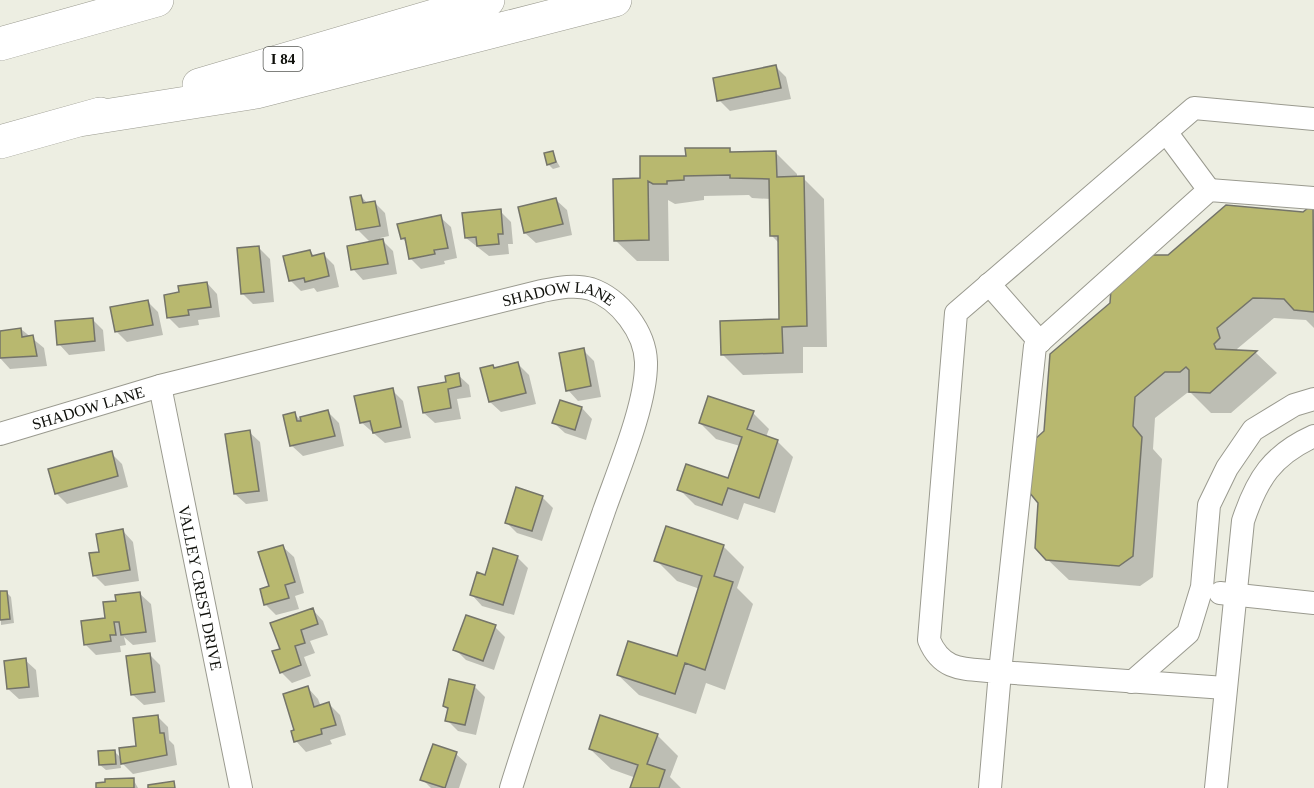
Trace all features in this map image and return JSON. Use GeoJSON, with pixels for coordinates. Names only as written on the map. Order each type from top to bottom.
{"type":"FeatureCollection","features":[{"type":"Feature","properties":{"kind":"highway"},"geometry":{"type":"LineString","coordinates":[[0,44],[157,0]]}},
{"type":"Feature","properties":{"kind":"highway","name":"I 84"},"geometry":{"type":"LineString","coordinates":[[0,142],[488,0]]}},
{"type":"Feature","properties":{"kind":"highway"},"geometry":{"type":"LineString","coordinates":[[79,120],[256,92],[615,0]]}},
{"type":"Feature","properties":{"kind":"street"},"geometry":{"type":"LineString","coordinates":[[1225,688],[1000,672],[948,666],[936,656],[929,640],[956,313],[1194,108],[1314,118]]}},
{"type":"Feature","properties":{"kind":"street"},"geometry":{"type":"LineString","coordinates":[[1166,132],[1209,190]]}},
{"type":"Feature","properties":{"kind":"street"},"geometry":{"type":"LineString","coordinates":[[990,788],[1000,672],[1035,346],[1209,190],[1314,198]]}},
{"type":"Feature","properties":{"kind":"street"},"geometry":{"type":"LineString","coordinates":[[988,284],[1040,342]]}},
{"type":"Feature","properties":{"kind":"street","name":"SHADOW LANE"},"geometry":{"type":"LineString","coordinates":[[0,434],[160,386],[560,288],[590,289],[604,296],[629,319],[644,347],[645,379],[640,401],[511,788]]}},
{"type":"Feature","properties":{"kind":"street","name":"VALLEY CREST DRIVE"},"geometry":{"type":"LineString","coordinates":[[160,386],[241,788]]}},
{"type":"Feature","properties":{"kind":"street"},"geometry":{"type":"LineString","coordinates":[[1132,682],[1188,633],[1201,591],[1209,505],[1227,468],[1253,430],[1294,405],[1314,399]]}},
{"type":"Feature","properties":{"kind":"street"},"geometry":{"type":"LineString","coordinates":[[1216,788],[1226,709],[1225,688],[1243,521],[1254,488],[1272,464],[1300,442],[1314,436]]}},
{"type":"Feature","properties":{"kind":"street"},"geometry":{"type":"LineString","coordinates":[[1217,488],[1249,502]]}},
{"type":"Feature","properties":{"kind":"street"},"geometry":{"type":"LineString","coordinates":[[1201,591],[1314,603]]}},
{"type":"Feature","properties":{"kind":"building"},"geometry":{"type":"Polygon","coordinates":[[[776,65],[781,88],[717,101],[713,78],[776,65]]]}},
{"type":"Feature","properties":{"kind":"building"},"geometry":{"type":"Polygon","coordinates":[[[685,148],[730,148],[730,152],[776,151],[777,177],[804,176],[807,326],[782,327],[783,353],[721,355],[720,321],[779,319],[778,236],[770,236],[769,179],[730,178],[730,175],[684,176],[684,180],[667,181],[667,184],[653,184],[648,181],[649,240],[614,241],[613,179],[640,178],[640,156],[686,156],[685,148]]]}},
{"type":"Feature","properties":{"kind":"building"},"geometry":{"type":"Polygon","coordinates":[[[553,151],[556,162],[547,165],[544,153],[553,151]]]}},
{"type":"Feature","properties":{"kind":"building"},"geometry":{"type":"Polygon","coordinates":[[[361,195],[363,203],[375,201],[380,226],[356,230],[350,197],[361,195]]]}},
{"type":"Feature","properties":{"kind":"building"},"geometry":{"type":"Polygon","coordinates":[[[556,198],[563,224],[524,233],[518,207],[556,198]]]}},
{"type":"Feature","properties":{"kind":"building"},"geometry":{"type":"Polygon","coordinates":[[[1313,204],[1314,312],[1294,310],[1284,299],[1253,298],[1217,328],[1220,338],[1214,344],[1216,349],[1257,351],[1210,393],[1189,392],[1189,370],[1186,367],[1180,372],[1165,372],[1135,397],[1133,426],[1142,437],[1133,556],[1119,566],[1046,560],[1035,548],[1038,503],[1029,492],[1033,441],[1044,431],[1050,354],[1110,303],[1111,289],[1151,255],[1168,255],[1226,205],[1303,212],[1313,204]]]}},
{"type":"Feature","properties":{"kind":"building"},"geometry":{"type":"Polygon","coordinates":[[[501,209],[503,234],[498,234],[499,244],[477,246],[476,237],[465,238],[462,213],[501,209]]]}},
{"type":"Feature","properties":{"kind":"building"},"geometry":{"type":"Polygon","coordinates":[[[441,215],[448,248],[434,250],[435,254],[409,259],[405,238],[401,239],[397,224],[441,215]]]}},
{"type":"Feature","properties":{"kind":"building"},"geometry":{"type":"Polygon","coordinates":[[[383,239],[388,264],[351,270],[347,246],[383,239]]]}},
{"type":"Feature","properties":{"kind":"building"},"geometry":{"type":"Polygon","coordinates":[[[259,246],[264,292],[241,294],[237,248],[259,246]]]}},
{"type":"Feature","properties":{"kind":"building"},"geometry":{"type":"Polygon","coordinates":[[[310,250],[312,256],[324,253],[329,276],[305,282],[304,278],[289,281],[283,256],[310,250]]]}},
{"type":"Feature","properties":{"kind":"building"},"geometry":{"type":"Polygon","coordinates":[[[207,282],[211,307],[188,310],[189,315],[167,318],[164,295],[179,292],[178,286],[207,282]]]}},
{"type":"Feature","properties":{"kind":"building"},"geometry":{"type":"Polygon","coordinates":[[[148,300],[153,325],[115,332],[110,307],[148,300]]]}},
{"type":"Feature","properties":{"kind":"building"},"geometry":{"type":"Polygon","coordinates":[[[93,318],[95,341],[57,345],[55,321],[93,318]]]}},
{"type":"Feature","properties":{"kind":"building"},"geometry":{"type":"Polygon","coordinates":[[[21,328],[22,337],[33,335],[37,356],[0,358],[0,331],[21,328]]]}},
{"type":"Feature","properties":{"kind":"building"},"geometry":{"type":"Polygon","coordinates":[[[584,348],[591,386],[566,391],[559,353],[584,348]]]}},
{"type":"Feature","properties":{"kind":"building"},"geometry":{"type":"Polygon","coordinates":[[[518,362],[526,393],[489,402],[480,368],[493,365],[494,368],[518,362]]]}},
{"type":"Feature","properties":{"kind":"building"},"geometry":{"type":"Polygon","coordinates":[[[459,373],[461,386],[448,389],[451,408],[423,413],[418,387],[446,382],[445,376],[459,373]]]}},
{"type":"Feature","properties":{"kind":"building"},"geometry":{"type":"Polygon","coordinates":[[[393,388],[401,427],[373,433],[370,421],[360,423],[354,396],[393,388]]]}},
{"type":"Feature","properties":{"kind":"building"},"geometry":{"type":"Polygon","coordinates":[[[708,396],[754,411],[747,429],[778,440],[759,498],[728,488],[722,505],[677,490],[686,464],[728,478],[742,437],[699,423],[708,396]]]}},
{"type":"Feature","properties":{"kind":"building"},"geometry":{"type":"Polygon","coordinates":[[[560,400],[582,407],[575,430],[552,423],[560,400]]]}},
{"type":"Feature","properties":{"kind":"building"},"geometry":{"type":"Polygon","coordinates":[[[328,410],[335,436],[290,446],[283,415],[295,412],[297,421],[301,421],[300,417],[328,410]]]}},
{"type":"Feature","properties":{"kind":"building"},"geometry":{"type":"Polygon","coordinates":[[[250,430],[259,491],[234,494],[225,434],[250,430]]]}},
{"type":"Feature","properties":{"kind":"building"},"geometry":{"type":"Polygon","coordinates":[[[112,451],[118,476],[55,494],[48,469],[112,451]]]}},
{"type":"Feature","properties":{"kind":"building"},"geometry":{"type":"Polygon","coordinates":[[[516,487],[543,496],[532,531],[505,523],[516,487]]]}},
{"type":"Feature","properties":{"kind":"building"},"geometry":{"type":"Polygon","coordinates":[[[666,526],[724,545],[714,576],[733,582],[705,670],[685,663],[675,694],[617,675],[628,641],[677,656],[702,576],[654,561],[666,526]]]}},
{"type":"Feature","properties":{"kind":"building"},"geometry":{"type":"Polygon","coordinates":[[[123,529],[130,570],[93,576],[89,553],[99,552],[96,534],[123,529]]]}},
{"type":"Feature","properties":{"kind":"building"},"geometry":{"type":"Polygon","coordinates":[[[283,545],[295,582],[285,585],[289,598],[264,605],[260,589],[269,586],[258,552],[283,545]]]}},
{"type":"Feature","properties":{"kind":"building"},"geometry":{"type":"Polygon","coordinates":[[[493,548],[518,556],[503,605],[470,595],[477,572],[485,575],[493,548]]]}},
{"type":"Feature","properties":{"kind":"building"},"geometry":{"type":"Polygon","coordinates":[[[0,591],[7,591],[10,619],[0,620],[0,591]]]}},
{"type":"Feature","properties":{"kind":"building"},"geometry":{"type":"Polygon","coordinates":[[[140,592],[146,632],[121,635],[119,622],[114,622],[116,635],[110,635],[111,641],[84,645],[81,621],[105,618],[103,602],[116,601],[115,595],[140,592]]]}},
{"type":"Feature","properties":{"kind":"building"},"geometry":{"type":"Polygon","coordinates":[[[313,608],[318,624],[301,630],[305,643],[295,646],[301,665],[280,673],[272,651],[280,649],[270,623],[313,608]]]}},
{"type":"Feature","properties":{"kind":"building"},"geometry":{"type":"Polygon","coordinates":[[[466,615],[496,625],[483,661],[453,650],[466,615]]]}},
{"type":"Feature","properties":{"kind":"building"},"geometry":{"type":"Polygon","coordinates":[[[150,653],[155,692],[131,695],[126,656],[150,653]]]}},
{"type":"Feature","properties":{"kind":"building"},"geometry":{"type":"Polygon","coordinates":[[[26,658],[29,687],[7,689],[4,661],[26,658]]]}},
{"type":"Feature","properties":{"kind":"building"},"geometry":{"type":"Polygon","coordinates":[[[449,679],[475,685],[465,725],[445,721],[448,708],[443,706],[449,679]]]}},
{"type":"Feature","properties":{"kind":"building"},"geometry":{"type":"Polygon","coordinates":[[[308,686],[314,707],[329,702],[336,725],[321,729],[322,734],[294,742],[291,731],[294,730],[283,694],[308,686]]]}},
{"type":"Feature","properties":{"kind":"building"},"geometry":{"type":"Polygon","coordinates":[[[158,715],[160,733],[164,733],[167,755],[121,764],[119,748],[136,746],[133,718],[158,715]]]}},
{"type":"Feature","properties":{"kind":"building"},"geometry":{"type":"Polygon","coordinates":[[[600,715],[658,734],[647,764],[665,770],[659,788],[630,788],[638,765],[589,749],[600,715]]]}},
{"type":"Feature","properties":{"kind":"building"},"geometry":{"type":"Polygon","coordinates":[[[433,744],[457,752],[445,788],[420,780],[433,744]]]}},
{"type":"Feature","properties":{"kind":"building"},"geometry":{"type":"Polygon","coordinates":[[[115,750],[116,764],[99,765],[98,751],[115,750]]]}},
{"type":"Feature","properties":{"kind":"building"},"geometry":{"type":"Polygon","coordinates":[[[134,778],[134,788],[96,788],[96,783],[105,782],[105,779],[134,778]]]}},
{"type":"Feature","properties":{"kind":"building"},"geometry":{"type":"Polygon","coordinates":[[[174,781],[175,788],[148,788],[148,785],[174,781]]]}}]}
